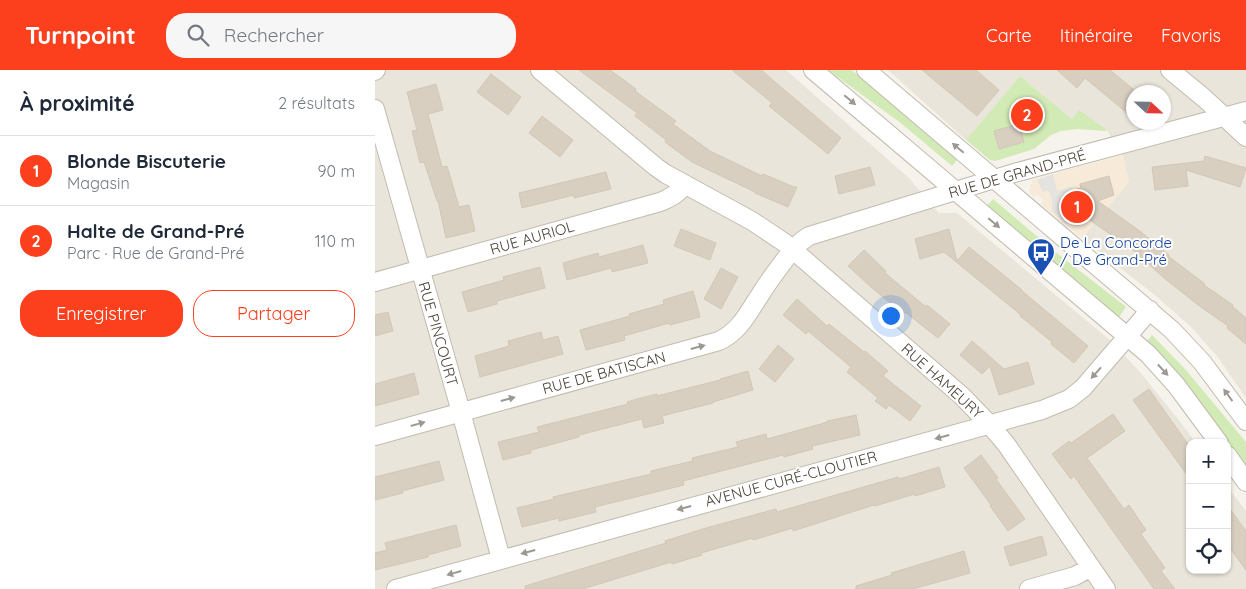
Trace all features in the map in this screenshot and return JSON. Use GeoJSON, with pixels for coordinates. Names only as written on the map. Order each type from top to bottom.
{"type":"FeatureCollection","features":[{"type":"Feature","properties":{"kind":"street","name":"RUE HAMEURY"},"geometry":{"type":"LineString","coordinates":[[540,70],[656,166],[684,185],[708,196],[772,233],[962,396],[989,424],[1032,481],[1106,589]]}},
{"type":"Feature","properties":{"kind":"street"},"geometry":{"type":"LineString","coordinates":[[813,70],[1148,354],[1170,377],[1216,439]]}},
{"type":"Feature","properties":{"kind":"street"},"geometry":{"type":"LineString","coordinates":[[866,70],[1172,330],[1202,362],[1246,421]]}},
{"type":"Feature","properties":{"kind":"street"},"geometry":{"type":"LineString","coordinates":[[1170,70],[1246,137]]}},
{"type":"Feature","properties":{"kind":"street","name":"RUE PINCOURT"},"geometry":{"type":"LineString","coordinates":[[375,109],[501,559]]}},
{"type":"Feature","properties":{"kind":"street","name":"RUE DE GRAND-PRÉ"},"geometry":{"type":"LineString","coordinates":[[793,250],[801,241],[809,236],[1017,172],[1246,111]]}},
{"type":"Feature","properties":{"kind":"street","name":"RUE AURIOL"},"geometry":{"type":"LineString","coordinates":[[375,282],[660,202],[675,195],[684,185]]}},
{"type":"Feature","properties":{"kind":"street","name":"RUE DE BATISCAN"},"geometry":{"type":"LineString","coordinates":[[375,436],[713,343],[725,338],[741,324],[793,250]]}},
{"type":"Feature","properties":{"kind":"street","name":"AVENUE CURÉ-CLOUTIER"},"geometry":{"type":"LineString","coordinates":[[395,589],[1042,410],[1069,399],[1083,388],[1150,310]]}},
{"type":"Feature","properties":{"kind":"street"},"geometry":{"type":"LineString","coordinates":[[1231,461],[1246,482]]}},
{"type":"Feature","properties":{"kind":"street"},"geometry":{"type":"LineString","coordinates":[[1029,589],[1075,576],[1091,567]]}},
{"type":"Feature","properties":{"kind":"shaded area"},"geometry":{"type":"Polygon","coordinates":[[[375,70],[786,70],[909,178],[939,213],[957,213],[1111,341],[1140,372],[1178,419],[1193,439],[1186,439],[1186,574],[1231,574],[1231,491],[1246,511],[1246,589],[375,589],[375,70]]]}},
{"type":"Feature","properties":{"kind":"shaded area"},"geometry":{"type":"Polygon","coordinates":[[[888,70],[1246,70],[1246,398],[1217,356],[1190,326],[1156,296],[1082,238],[1129,182],[1123,155],[1106,129],[1072,119],[1020,76],[966,140],[888,70]]]}},
{"type":"Feature","properties":{"kind":"shaded area"},"geometry":{"type":"Polygon","coordinates":[[[1123,155],[1129,182],[1082,238],[1041,204],[1044,200],[1037,194],[1034,197],[1030,193],[1031,180],[1123,155]]]}},
{"type":"Feature","properties":{"kind":"shaded area"},"geometry":{"type":"Polygon","coordinates":[[[1053,174],[1057,191],[1072,187],[1077,204],[1073,206],[1077,220],[1066,224],[1052,211],[1050,194],[1047,190],[1043,192],[1037,180],[1053,174]]]}},
{"type":"Feature","properties":{"kind":"green space"},"geometry":{"type":"Polygon","coordinates":[[[828,70],[852,70],[957,160],[952,166],[902,124],[828,70]]]}},
{"type":"Feature","properties":{"kind":"green space"},"geometry":{"type":"Polygon","coordinates":[[[1020,76],[1072,119],[1079,110],[1106,129],[1106,131],[1077,129],[1061,131],[1051,135],[1034,149],[995,161],[990,160],[966,140],[1020,76]]]}},
{"type":"Feature","properties":{"kind":"green space"},"geometry":{"type":"Polygon","coordinates":[[[993,199],[1058,254],[1125,306],[1119,317],[987,206],[993,199]]]}},
{"type":"Feature","properties":{"kind":"green space"},"geometry":{"type":"Polygon","coordinates":[[[1152,335],[1185,369],[1246,442],[1246,467],[1231,446],[1231,439],[1226,439],[1179,375],[1147,341],[1152,335]]]}},
{"type":"Feature","properties":{"kind":"building"},"geometry":{"type":"Polygon","coordinates":[[[579,70],[610,70],[676,121],[673,124],[710,151],[762,176],[763,174],[797,187],[788,207],[692,162],[635,116],[637,113],[579,70]]]}},
{"type":"Feature","properties":{"kind":"building"},"geometry":{"type":"Polygon","coordinates":[[[732,70],[762,70],[841,138],[828,154],[769,106],[772,103],[732,70]]]}},
{"type":"Feature","properties":{"kind":"building"},"geometry":{"type":"Polygon","coordinates":[[[922,70],[976,70],[999,90],[977,116],[922,70]]]}},
{"type":"Feature","properties":{"kind":"building"},"geometry":{"type":"Polygon","coordinates":[[[1057,70],[1110,70],[1128,85],[1126,85],[1126,112],[1085,78],[1077,88],[1057,70]]]}},
{"type":"Feature","properties":{"kind":"building"},"geometry":{"type":"Polygon","coordinates":[[[491,74],[521,97],[508,115],[477,92],[491,74]]]}},
{"type":"Feature","properties":{"kind":"building"},"geometry":{"type":"Polygon","coordinates":[[[436,84],[443,110],[428,114],[442,167],[447,166],[459,207],[469,205],[475,231],[446,238],[438,201],[424,162],[420,163],[412,131],[417,130],[407,92],[436,84]]]}},
{"type":"Feature","properties":{"kind":"building"},"geometry":{"type":"Polygon","coordinates":[[[542,116],[573,140],[560,157],[529,133],[542,116]]]}},
{"type":"Feature","properties":{"kind":"building"},"geometry":{"type":"Polygon","coordinates":[[[1019,124],[1024,142],[999,149],[994,131],[1019,124]]]}},
{"type":"Feature","properties":{"kind":"building"},"geometry":{"type":"Polygon","coordinates":[[[1205,156],[1246,168],[1240,187],[1186,170],[1188,186],[1155,190],[1152,167],[1204,161],[1205,156]]]}},
{"type":"Feature","properties":{"kind":"building"},"geometry":{"type":"Polygon","coordinates":[[[870,167],[875,185],[839,194],[835,176],[870,167]]]}},
{"type":"Feature","properties":{"kind":"building"},"geometry":{"type":"Polygon","coordinates":[[[606,172],[611,189],[574,198],[574,195],[522,208],[519,193],[606,172]]]}},
{"type":"Feature","properties":{"kind":"building"},"geometry":{"type":"Polygon","coordinates":[[[1109,176],[1114,195],[1098,201],[1141,232],[1204,285],[1233,305],[1246,318],[1246,344],[1227,328],[1228,326],[1164,278],[1133,250],[1087,218],[1077,220],[1073,206],[1078,204],[1074,190],[1081,188],[1080,184],[1109,176]]]}},
{"type":"Feature","properties":{"kind":"building"},"geometry":{"type":"Polygon","coordinates":[[[681,229],[716,243],[710,260],[674,246],[681,229]]]}},
{"type":"Feature","properties":{"kind":"building"},"geometry":{"type":"Polygon","coordinates":[[[949,229],[957,261],[969,247],[1088,346],[1074,363],[1021,315],[944,252],[920,259],[915,239],[949,229]]]}},
{"type":"Feature","properties":{"kind":"building"},"geometry":{"type":"Polygon","coordinates":[[[643,245],[648,263],[612,272],[611,268],[567,280],[563,263],[598,253],[599,257],[643,245]]]}},
{"type":"Feature","properties":{"kind":"building"},"geometry":{"type":"Polygon","coordinates":[[[864,250],[886,271],[885,273],[950,324],[938,338],[905,312],[903,314],[848,266],[864,250]]]}},
{"type":"Feature","properties":{"kind":"building"},"geometry":{"type":"Polygon","coordinates":[[[540,267],[545,288],[497,301],[497,304],[468,312],[462,292],[504,280],[503,277],[540,267]]]}},
{"type":"Feature","properties":{"kind":"building"},"geometry":{"type":"Polygon","coordinates":[[[721,268],[738,277],[721,309],[704,299],[721,268]]]}},
{"type":"Feature","properties":{"kind":"building"},"geometry":{"type":"Polygon","coordinates":[[[693,291],[700,317],[670,325],[669,323],[624,336],[625,340],[586,350],[580,330],[630,316],[629,314],[664,304],[663,300],[693,291]]]}},
{"type":"Feature","properties":{"kind":"building"},"geometry":{"type":"Polygon","coordinates":[[[797,299],[827,326],[829,324],[865,351],[888,371],[883,376],[921,406],[910,421],[889,405],[886,409],[875,401],[878,398],[847,372],[851,367],[808,331],[806,334],[783,315],[797,299]]]}},
{"type":"Feature","properties":{"kind":"building"},"geometry":{"type":"Polygon","coordinates":[[[388,312],[393,331],[375,336],[375,315],[388,312]]]}},
{"type":"Feature","properties":{"kind":"building"},"geometry":{"type":"Polygon","coordinates":[[[541,332],[543,340],[558,336],[563,354],[480,377],[475,356],[509,346],[508,341],[541,332]]]}},
{"type":"Feature","properties":{"kind":"building"},"geometry":{"type":"Polygon","coordinates":[[[972,341],[1004,369],[1028,362],[1034,384],[999,395],[990,366],[982,374],[960,355],[972,341]]]}},
{"type":"Feature","properties":{"kind":"building"},"geometry":{"type":"Polygon","coordinates":[[[778,345],[794,359],[775,382],[759,369],[778,345]]]}},
{"type":"Feature","properties":{"kind":"building"},"geometry":{"type":"Polygon","coordinates":[[[748,371],[753,390],[713,403],[662,416],[664,423],[644,428],[642,419],[579,435],[579,437],[531,450],[531,453],[503,460],[498,442],[539,432],[537,427],[628,404],[627,402],[637,399],[657,394],[657,396],[720,380],[748,371]]]}},
{"type":"Feature","properties":{"kind":"building"},"geometry":{"type":"Polygon","coordinates":[[[414,373],[419,394],[375,406],[375,384],[414,373]]]}},
{"type":"Feature","properties":{"kind":"building"},"geometry":{"type":"Polygon","coordinates":[[[1149,389],[1186,441],[1186,473],[1133,400],[1149,389]]]}},
{"type":"Feature","properties":{"kind":"building"},"geometry":{"type":"Polygon","coordinates":[[[1113,414],[1125,431],[1087,458],[1124,509],[1129,505],[1146,530],[1141,534],[1165,568],[1161,571],[1175,589],[1154,589],[1074,476],[1071,479],[1052,454],[1069,441],[1071,443],[1113,414]]]}},
{"type":"Feature","properties":{"kind":"building"},"geometry":{"type":"Polygon","coordinates":[[[856,415],[860,435],[812,446],[813,449],[784,457],[783,455],[683,481],[684,485],[595,507],[596,512],[522,527],[517,508],[554,499],[553,497],[651,474],[651,471],[693,461],[692,458],[738,447],[736,442],[766,434],[767,439],[827,421],[856,415]]]}},
{"type":"Feature","properties":{"kind":"building"},"geometry":{"type":"Polygon","coordinates":[[[981,455],[1025,519],[1008,531],[964,468],[981,455]]]}},
{"type":"Feature","properties":{"kind":"building"},"geometry":{"type":"Polygon","coordinates":[[[439,461],[444,480],[375,500],[375,477],[439,461]]]}},
{"type":"Feature","properties":{"kind":"building"},"geometry":{"type":"Polygon","coordinates":[[[939,467],[945,487],[915,496],[915,494],[874,505],[793,531],[793,528],[753,540],[753,538],[701,553],[702,555],[672,564],[671,562],[583,589],[525,589],[525,586],[666,543],[665,541],[706,528],[776,509],[777,512],[939,467]]]}},
{"type":"Feature","properties":{"kind":"building"},"geometry":{"type":"Polygon","coordinates":[[[1231,510],[1246,531],[1246,570],[1231,549],[1231,510]]]}},
{"type":"Feature","properties":{"kind":"building"},"geometry":{"type":"Polygon","coordinates":[[[456,525],[461,546],[428,555],[428,557],[375,570],[375,553],[387,550],[385,543],[456,525]]]}},
{"type":"Feature","properties":{"kind":"building"},"geometry":{"type":"Polygon","coordinates":[[[1042,536],[1047,555],[1010,566],[1004,547],[1042,536]]]}},
{"type":"Feature","properties":{"kind":"building"},"geometry":{"type":"Polygon","coordinates":[[[964,551],[970,573],[913,589],[856,589],[856,586],[892,575],[891,573],[964,551]]]}},
{"type":"Feature","properties":{"kind":"place","name":"Halte de Grand-Pré"},"geometry":{"type":"Point","coordinates":[1027,115]}},
{"type":"Feature","properties":{"kind":"place","name":"Blonde Biscuterie"},"geometry":{"type":"Point","coordinates":[1077,207]}},
{"type":"Feature","properties":{"kind":"place","name":"De La Concorde / De Grand-Pré"},"geometry":{"type":"Point","coordinates":[1041,276]}}]}
